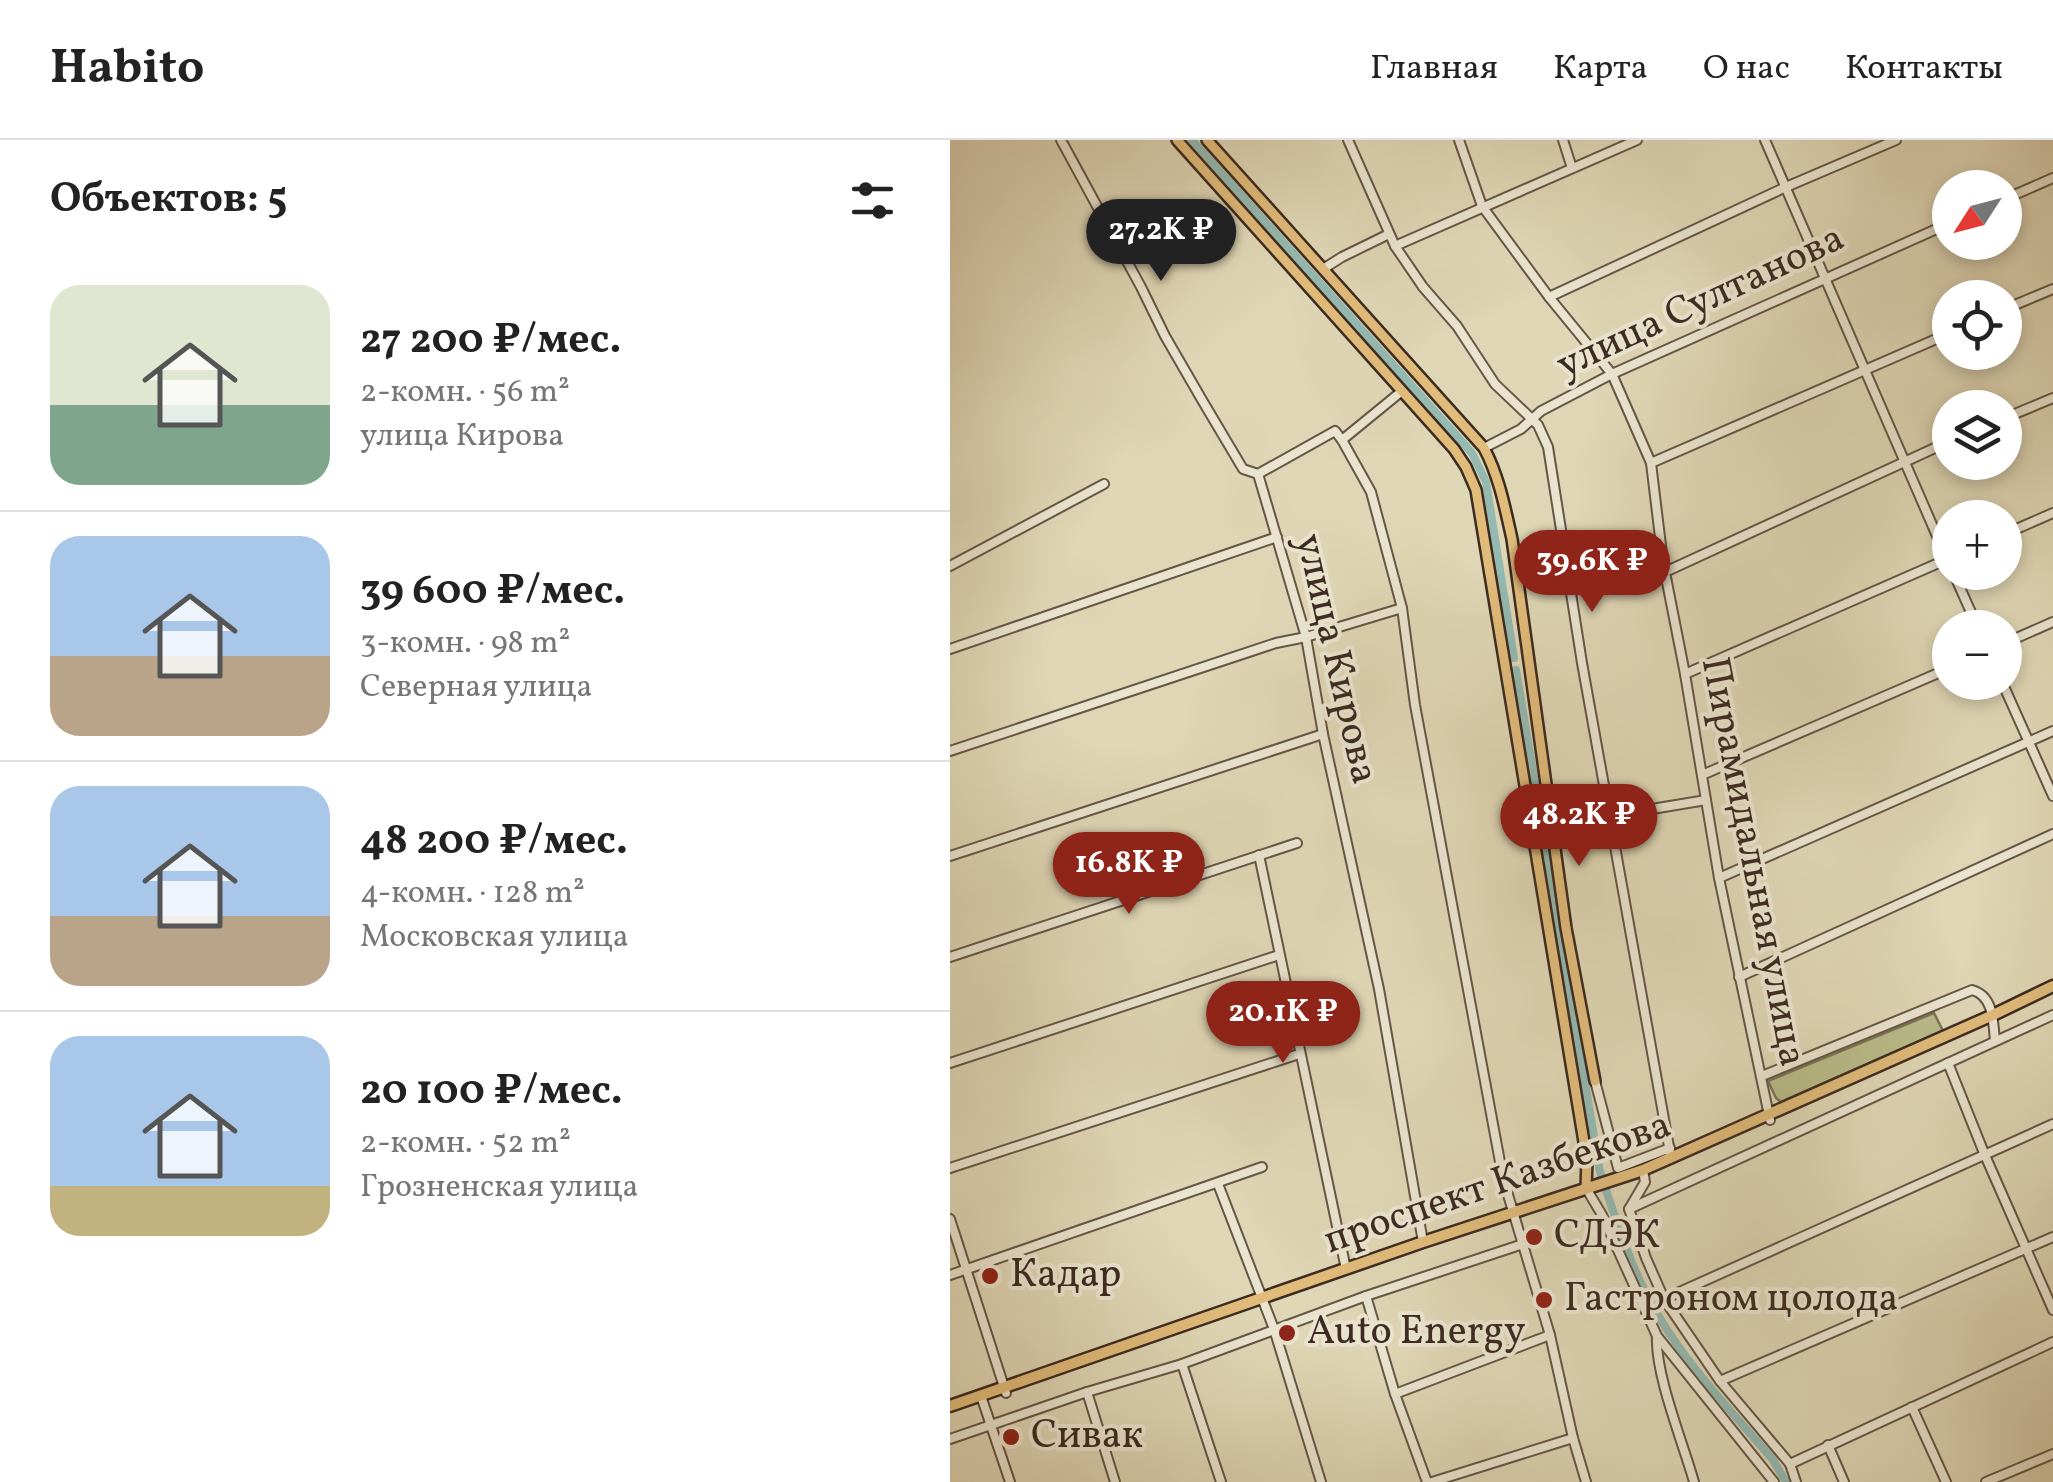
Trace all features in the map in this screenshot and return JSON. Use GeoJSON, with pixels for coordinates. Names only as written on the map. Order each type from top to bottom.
{"type":"FeatureCollection","features":[{"type":"Feature","properties":{"kind":"highway","name":"проспект Казбекова"},"geometry":{"type":"LineString","coordinates":[[950,1409],[1643,1172],[2053,990]]}},
{"type":"Feature","properties":{"kind":"highway","name":"проспект Казбекова"},"geometry":{"type":"LineString","coordinates":[[1643,1172],[1671,1153],[1770,1117]]}},
{"type":"Feature","properties":{"kind":"highway","name":"проспект Казбекова"},"geometry":{"type":"LineString","coordinates":[[1262,1301],[1423,1242],[1514,1215]]}},
{"type":"Feature","properties":{"kind":"main road"},"geometry":{"type":"LineString","coordinates":[[1177,140],[1454,449],[1472,478],[1592,1189]]}},
{"type":"Feature","properties":{"kind":"main road"},"geometry":{"type":"LineString","coordinates":[[1207,140],[1484,448],[1502,494],[1512,540],[1566,928],[1594,1081]]}},
{"type":"Feature","properties":{"kind":"main road"},"geometry":{"type":"LineString","coordinates":[[1506,665],[1529,662]]}},
{"type":"Feature","properties":{"kind":"street","name":"улица Кирова"},"geometry":{"type":"LineString","coordinates":[[1061,140],[1202,400],[1243,468],[1258,474],[1306,638],[1378,990],[1423,1242]]}},
{"type":"Feature","properties":{"kind":"street"},"geometry":{"type":"LineString","coordinates":[[1348,140],[1394,246],[1457,326],[1495,384],[1538,425],[1548,447],[1572,604],[1671,1153],[1618,1168],[1594,1081]]}},
{"type":"Feature","properties":{"kind":"street","name":"Пирамидальная улица"},"geometry":{"type":"LineString","coordinates":[[1459,140],[1482,206],[1612,374],[1651,463],[1665,572],[1719,878],[1770,1117]]}},
{"type":"Feature","properties":{"kind":"street"},"geometry":{"type":"LineString","coordinates":[[1563,140],[1572,168]]}},
{"type":"Feature","properties":{"kind":"street"},"geometry":{"type":"LineString","coordinates":[[1394,246],[1637,140]]}},
{"type":"Feature","properties":{"kind":"street"},"geometry":{"type":"LineString","coordinates":[[1765,140],[1932,525]]}},
{"type":"Feature","properties":{"kind":"street"},"geometry":{"type":"LineString","coordinates":[[1549,296],[1896,140]]}},
{"type":"Feature","properties":{"kind":"street"},"geometry":{"type":"LineString","coordinates":[[2022,192],[2053,178]]}},
{"type":"Feature","properties":{"kind":"street","name":"улица Султанова"},"geometry":{"type":"LineString","coordinates":[[1484,448],[1521,430],[1541,411],[1612,374],[1932,231]]}},
{"type":"Feature","properties":{"kind":"street"},"geometry":{"type":"LineString","coordinates":[[1323,269],[1389,234]]}},
{"type":"Feature","properties":{"kind":"street"},"geometry":{"type":"LineString","coordinates":[[2022,302],[2053,289]]}},
{"type":"Feature","properties":{"kind":"street"},"geometry":{"type":"LineString","coordinates":[[1651,463],[1932,341]]}},
{"type":"Feature","properties":{"kind":"street"},"geometry":{"type":"LineString","coordinates":[[1342,440],[1402,391]]}},
{"type":"Feature","properties":{"kind":"street"},"geometry":{"type":"LineString","coordinates":[[2022,411],[2053,398]]}},
{"type":"Feature","properties":{"kind":"street"},"geometry":{"type":"LineString","coordinates":[[1258,474],[1335,432],[1371,492],[1402,608],[1414,705],[1503,1178],[1550,1335],[1586,1482]]}},
{"type":"Feature","properties":{"kind":"street"},"geometry":{"type":"LineString","coordinates":[[1665,572],[1932,449]]}},
{"type":"Feature","properties":{"kind":"street"},"geometry":{"type":"LineString","coordinates":[[950,566],[1104,484]]}},
{"type":"Feature","properties":{"kind":"street"},"geometry":{"type":"LineString","coordinates":[[2022,527],[2053,513]]}},
{"type":"Feature","properties":{"kind":"street"},"geometry":{"type":"LineString","coordinates":[[950,649],[1277,538]]}},
{"type":"Feature","properties":{"kind":"street"},"geometry":{"type":"LineString","coordinates":[[1685,674],[1932,571]]}},
{"type":"Feature","properties":{"kind":"street"},"geometry":{"type":"LineString","coordinates":[[950,751],[1276,643],[1306,638],[1402,608]]}},
{"type":"Feature","properties":{"kind":"street"},"geometry":{"type":"LineString","coordinates":[[2022,636],[2053,622]]}},
{"type":"Feature","properties":{"kind":"street"},"geometry":{"type":"LineString","coordinates":[[1702,775],[1932,676]]}},
{"type":"Feature","properties":{"kind":"street"},"geometry":{"type":"LineString","coordinates":[[2010,700],[2053,796]]}},
{"type":"Feature","properties":{"kind":"street"},"geometry":{"type":"LineString","coordinates":[[1719,878],[2053,730]]}},
{"type":"Feature","properties":{"kind":"street"},"geometry":{"type":"LineString","coordinates":[[950,856],[1323,734]]}},
{"type":"Feature","properties":{"kind":"street"},"geometry":{"type":"LineString","coordinates":[[1555,837],[1611,820],[1706,800]]}},
{"type":"Feature","properties":{"kind":"street"},"geometry":{"type":"LineString","coordinates":[[1739,978],[2053,834]]}},
{"type":"Feature","properties":{"kind":"street"},"geometry":{"type":"LineString","coordinates":[[950,957],[1297,843]]}},
{"type":"Feature","properties":{"kind":"street"},"geometry":{"type":"LineString","coordinates":[[1259,855],[1346,1269]]}},
{"type":"Feature","properties":{"kind":"street"},"geometry":{"type":"LineString","coordinates":[[950,1063],[1279,955]]}},
{"type":"Feature","properties":{"kind":"street"},"geometry":{"type":"LineString","coordinates":[[1762,1076],[1972,990],[1985,997],[1993,1018],[1995,1041]]}},
{"type":"Feature","properties":{"kind":"street"},"geometry":{"type":"LineString","coordinates":[[1628,1209],[2053,1015]]}},
{"type":"Feature","properties":{"kind":"street"},"geometry":{"type":"LineString","coordinates":[[950,1168],[1299,1054]]}},
{"type":"Feature","properties":{"kind":"street"},"geometry":{"type":"LineString","coordinates":[[1948,1063],[2053,1310]]}},
{"type":"Feature","properties":{"kind":"street"},"geometry":{"type":"LineString","coordinates":[[1664,1299],[2053,1124]]}},
{"type":"Feature","properties":{"kind":"street"},"geometry":{"type":"LineString","coordinates":[[950,1275],[1262,1166]]}},
{"type":"Feature","properties":{"kind":"street"},"geometry":{"type":"LineString","coordinates":[[1628,1209],[1645,1182],[1643,1172]]}},
{"type":"Feature","properties":{"kind":"street"},"geometry":{"type":"LineString","coordinates":[[1218,1184],[1274,1329],[1322,1482]]}},
{"type":"Feature","properties":{"kind":"street"},"geometry":{"type":"LineString","coordinates":[[1592,1189],[1657,1336],[1774,1482]]}},
{"type":"Feature","properties":{"kind":"street"},"geometry":{"type":"LineString","coordinates":[[1628,1209],[1664,1299],[1720,1381],[1790,1464],[1796,1482]]}},
{"type":"Feature","properties":{"kind":"street"},"geometry":{"type":"LineString","coordinates":[[950,1219],[1006,1390]]}},
{"type":"Feature","properties":{"kind":"street"},"geometry":{"type":"LineString","coordinates":[[1720,1381],[2053,1237]]}},
{"type":"Feature","properties":{"kind":"street"},"geometry":{"type":"LineString","coordinates":[[950,1439],[1182,1364],[1366,1296],[1523,1244]]}},
{"type":"Feature","properties":{"kind":"street"},"geometry":{"type":"LineString","coordinates":[[1366,1296],[1396,1394],[1429,1482],[1573,1438]]}},
{"type":"Feature","properties":{"kind":"street"},"geometry":{"type":"LineString","coordinates":[[1396,1394],[1550,1335]]}},
{"type":"Feature","properties":{"kind":"street"},"geometry":{"type":"LineString","coordinates":[[1657,1336],[1664,1382],[1694,1482]]}},
{"type":"Feature","properties":{"kind":"street"},"geometry":{"type":"LineString","coordinates":[[1790,1464],[2053,1342]]}},
{"type":"Feature","properties":{"kind":"street"},"geometry":{"type":"LineString","coordinates":[[1182,1364],[1221,1482]]}},
{"type":"Feature","properties":{"kind":"street"},"geometry":{"type":"LineString","coordinates":[[1087,1392],[1115,1482]]}},
{"type":"Feature","properties":{"kind":"street"},"geometry":{"type":"LineString","coordinates":[[981,1398],[1010,1482]]}},
{"type":"Feature","properties":{"kind":"street"},"geometry":{"type":"LineString","coordinates":[[1912,1406],[1946,1482]]}},
{"type":"Feature","properties":{"kind":"street"},"geometry":{"type":"LineString","coordinates":[[1828,1445],[1844,1482]]}},
{"type":"Feature","properties":{"kind":"street"},"geometry":{"type":"LineString","coordinates":[[1986,1482],[2053,1454]]}},
{"type":"Feature","properties":{"kind":"green space"},"geometry":{"type":"Polygon","coordinates":[[[1934,1013],[1943,1031],[1781,1102],[1776,1098],[1768,1081],[1934,1013]]]}},
{"type":"Feature","properties":{"kind":"waterway"},"geometry":{"type":"LineString","coordinates":[[1192,140],[1472,453],[1486,482],[1514,658]]}},
{"type":"Feature","properties":{"kind":"waterway"},"geometry":{"type":"LineString","coordinates":[[1516,670],[1605,1188],[1635,1270],[1662,1323],[1707,1384],[1773,1460],[1786,1482]]}},
{"type":"Feature","properties":{"kind":"place","name":"СДЭК"},"geometry":{"type":"Point","coordinates":[1534,1237]}},
{"type":"Feature","properties":{"kind":"place","name":"Кадар"},"geometry":{"type":"Point","coordinates":[990,1276]}},
{"type":"Feature","properties":{"kind":"place","name":"Гастроном цолода"},"geometry":{"type":"Point","coordinates":[1544,1300]}},
{"type":"Feature","properties":{"kind":"place","name":"Auto Energy"},"geometry":{"type":"Point","coordinates":[1287,1333]}},
{"type":"Feature","properties":{"kind":"place","name":"Сивак"},"geometry":{"type":"Point","coordinates":[1011,1437]}}]}
